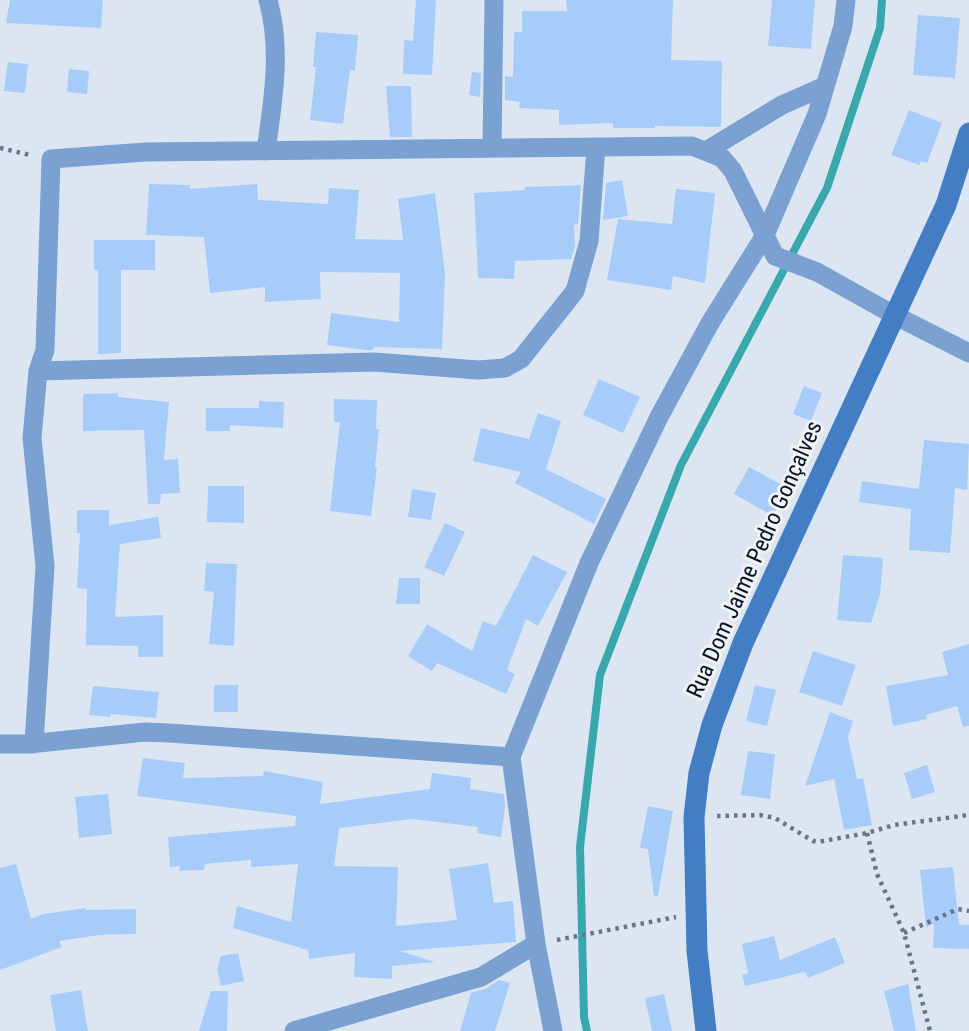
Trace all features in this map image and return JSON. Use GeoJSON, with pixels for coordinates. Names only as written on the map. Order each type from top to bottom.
{"type":"FeatureCollection","features":[{"type":"Feature","properties":{"kind":"main road","name":"Rua Dom Jaime Pedro Gonçalves"},"geometry":{"type":"LineString","coordinates":[[705,1031],[697,951],[694,817],[699,773],[712,725],[743,643],[946,205],[969,133]]}},
{"type":"Feature","properties":{"kind":"street"},"geometry":{"type":"LineString","coordinates":[[267,151],[275,89],[276,52],[274,22],[268,0]]}},
{"type":"Feature","properties":{"kind":"street"},"geometry":{"type":"LineString","coordinates":[[492,148],[494,0]]}},
{"type":"Feature","properties":{"kind":"street"},"geometry":{"type":"LineString","coordinates":[[553,1031],[536,944],[511,757],[589,563],[653,429],[710,323],[765,235],[817,114],[843,26],[846,0]]}},
{"type":"Feature","properties":{"kind":"street"},"geometry":{"type":"LineString","coordinates":[[706,151],[782,105],[825,86]]}},
{"type":"Feature","properties":{"kind":"street"},"geometry":{"type":"LineString","coordinates":[[34,744],[45,566],[32,439],[38,371],[45,350],[51,159],[145,152],[692,146],[722,158],[733,171],[775,256],[817,272],[969,353]]}},
{"type":"Feature","properties":{"kind":"street"},"geometry":{"type":"LineString","coordinates":[[38,371],[374,362],[478,370],[505,368],[521,359],[575,291],[589,241],[596,147]]}},
{"type":"Feature","properties":{"kind":"street"},"geometry":{"type":"LineString","coordinates":[[0,744],[34,744],[145,732],[511,757]]}},
{"type":"Feature","properties":{"kind":"street"},"geometry":{"type":"LineString","coordinates":[[294,1031],[481,977],[536,944]]}},
{"type":"Feature","properties":{"kind":"path"},"geometry":{"type":"LineString","coordinates":[[0,148],[51,159]]}},
{"type":"Feature","properties":{"kind":"path"},"geometry":{"type":"LineString","coordinates":[[694,817],[760,815],[775,818],[813,841],[867,833],[894,825],[969,815]]}},
{"type":"Feature","properties":{"kind":"path"},"geometry":{"type":"LineString","coordinates":[[867,833],[877,874],[904,933],[930,1031]]}},
{"type":"Feature","properties":{"kind":"path"},"geometry":{"type":"LineString","coordinates":[[904,933],[958,909],[969,911]]}},
{"type":"Feature","properties":{"kind":"path"},"geometry":{"type":"LineString","coordinates":[[536,944],[598,934],[696,912]]}},
{"type":"Feature","properties":{"kind":"building"},"geometry":{"type":"Polygon","coordinates":[[[10,0],[103,0],[101,28],[6,23],[10,0]]]}},
{"type":"Feature","properties":{"kind":"building"},"geometry":{"type":"Polygon","coordinates":[[[416,0],[436,0],[432,75],[403,74],[404,40],[413,41],[416,0]]]}},
{"type":"Feature","properties":{"kind":"building"},"geometry":{"type":"Polygon","coordinates":[[[566,0],[673,0],[671,60],[722,61],[721,127],[613,128],[613,123],[559,125],[559,110],[519,108],[520,102],[505,100],[505,76],[513,77],[514,32],[522,32],[522,11],[567,11],[566,0]]]}},
{"type":"Feature","properties":{"kind":"building"},"geometry":{"type":"Polygon","coordinates":[[[772,0],[815,0],[811,49],[768,46],[772,0]]]}},
{"type":"Feature","properties":{"kind":"building"},"geometry":{"type":"Polygon","coordinates":[[[918,15],[960,18],[955,78],[913,75],[918,15]]]}},
{"type":"Feature","properties":{"kind":"building"},"geometry":{"type":"Polygon","coordinates":[[[316,32],[358,35],[355,70],[350,70],[343,124],[310,120],[316,67],[313,67],[316,32]]]}},
{"type":"Feature","properties":{"kind":"building"},"geometry":{"type":"Polygon","coordinates":[[[8,62],[28,64],[25,93],[4,91],[8,62]]]}},
{"type":"Feature","properties":{"kind":"building"},"geometry":{"type":"Polygon","coordinates":[[[69,69],[89,71],[87,94],[67,92],[69,69]]]}},
{"type":"Feature","properties":{"kind":"building"},"geometry":{"type":"Polygon","coordinates":[[[472,72],[481,73],[480,97],[469,95],[472,72]]]}},
{"type":"Feature","properties":{"kind":"building"},"geometry":{"type":"Polygon","coordinates":[[[386,86],[411,86],[412,137],[390,137],[386,86]]]}},
{"type":"Feature","properties":{"kind":"building"},"geometry":{"type":"Polygon","coordinates":[[[909,110],[942,123],[927,163],[921,161],[919,165],[891,155],[909,110]]]}},
{"type":"Feature","properties":{"kind":"building"},"geometry":{"type":"Polygon","coordinates":[[[622,180],[628,216],[603,220],[606,183],[622,180]]]}},
{"type":"Feature","properties":{"kind":"building"},"geometry":{"type":"Polygon","coordinates":[[[149,184],[190,185],[190,189],[257,184],[258,200],[328,204],[329,188],[359,190],[355,239],[403,240],[398,199],[435,193],[445,273],[442,349],[374,347],[373,350],[366,350],[327,345],[331,313],[399,322],[400,273],[320,272],[321,299],[265,302],[265,287],[210,293],[204,237],[146,235],[149,184]]]}},
{"type":"Feature","properties":{"kind":"building"},"geometry":{"type":"Polygon","coordinates":[[[581,185],[578,224],[574,225],[575,247],[571,259],[515,261],[514,279],[478,278],[474,193],[525,190],[525,187],[581,185]]]}},
{"type":"Feature","properties":{"kind":"building"},"geometry":{"type":"Polygon","coordinates":[[[676,189],[715,193],[705,283],[673,276],[671,290],[607,280],[618,219],[672,224],[676,189]]]}},
{"type":"Feature","properties":{"kind":"building"},"geometry":{"type":"Polygon","coordinates":[[[94,240],[155,240],[155,270],[121,270],[121,353],[98,354],[98,270],[94,270],[94,240]]]}},
{"type":"Feature","properties":{"kind":"building"},"geometry":{"type":"Polygon","coordinates":[[[599,379],[640,397],[623,433],[583,415],[599,379]]]}},
{"type":"Feature","properties":{"kind":"building"},"geometry":{"type":"Polygon","coordinates":[[[804,386],[822,393],[811,421],[793,414],[804,386]]]}},
{"type":"Feature","properties":{"kind":"building"},"geometry":{"type":"Polygon","coordinates":[[[118,393],[118,397],[169,402],[164,460],[178,459],[180,493],[161,494],[160,504],[148,504],[144,430],[83,431],[83,394],[118,393]]]}},
{"type":"Feature","properties":{"kind":"building"},"geometry":{"type":"Polygon","coordinates":[[[334,399],[377,400],[376,429],[379,429],[371,516],[330,511],[340,422],[334,422],[334,399]]]}},
{"type":"Feature","properties":{"kind":"building"},"geometry":{"type":"Polygon","coordinates":[[[259,401],[284,402],[283,428],[230,425],[230,431],[206,431],[206,408],[259,408],[259,401]]]}},
{"type":"Feature","properties":{"kind":"building"},"geometry":{"type":"Polygon","coordinates":[[[538,413],[561,421],[546,469],[606,499],[594,524],[515,483],[521,472],[473,461],[481,428],[529,439],[538,413]]]}},
{"type":"Feature","properties":{"kind":"building"},"geometry":{"type":"Polygon","coordinates":[[[924,440],[969,444],[967,490],[955,488],[950,553],[909,550],[911,509],[859,502],[862,481],[919,489],[924,440]]]}},
{"type":"Feature","properties":{"kind":"building"},"geometry":{"type":"Polygon","coordinates":[[[749,467],[788,488],[773,516],[734,494],[749,467]]]}},
{"type":"Feature","properties":{"kind":"building"},"geometry":{"type":"Polygon","coordinates":[[[208,486],[244,486],[244,523],[207,522],[208,486]]]}},
{"type":"Feature","properties":{"kind":"building"},"geometry":{"type":"Polygon","coordinates":[[[412,489],[436,493],[431,520],[408,517],[412,489]]]}},
{"type":"Feature","properties":{"kind":"building"},"geometry":{"type":"Polygon","coordinates":[[[77,510],[109,510],[109,525],[158,517],[161,538],[120,544],[115,617],[163,615],[163,657],[138,657],[138,646],[86,645],[87,589],[77,588],[80,533],[77,533],[77,510]]]}},
{"type":"Feature","properties":{"kind":"building"},"geometry":{"type":"Polygon","coordinates":[[[445,523],[465,532],[444,576],[424,567],[445,523]]]}},
{"type":"Feature","properties":{"kind":"building"},"geometry":{"type":"Polygon","coordinates":[[[533,555],[567,572],[538,626],[526,619],[507,670],[515,674],[506,694],[437,663],[432,671],[408,656],[427,624],[472,651],[483,621],[496,626],[533,555]]]}},
{"type":"Feature","properties":{"kind":"building"},"geometry":{"type":"Polygon","coordinates":[[[843,555],[883,558],[880,594],[871,623],[837,620],[843,555]]]}},
{"type":"Feature","properties":{"kind":"building"},"geometry":{"type":"Polygon","coordinates":[[[206,563],[237,564],[234,646],[209,644],[214,592],[204,591],[206,563]]]}},
{"type":"Feature","properties":{"kind":"building"},"geometry":{"type":"Polygon","coordinates":[[[399,578],[420,578],[420,604],[396,604],[399,578]]]}},
{"type":"Feature","properties":{"kind":"building"},"geometry":{"type":"Polygon","coordinates":[[[969,644],[969,726],[963,727],[957,706],[926,715],[927,719],[893,726],[886,686],[948,675],[942,652],[969,644]]]}},
{"type":"Feature","properties":{"kind":"building"},"geometry":{"type":"Polygon","coordinates":[[[813,651],[856,665],[842,706],[799,692],[813,651]]]}},
{"type":"Feature","properties":{"kind":"building"},"geometry":{"type":"Polygon","coordinates":[[[214,685],[238,685],[238,712],[214,712],[214,685]]]}},
{"type":"Feature","properties":{"kind":"building"},"geometry":{"type":"Polygon","coordinates":[[[755,685],[776,690],[767,726],[746,721],[755,685]]]}},
{"type":"Feature","properties":{"kind":"building"},"geometry":{"type":"Polygon","coordinates":[[[93,686],[159,692],[156,718],[89,715],[93,686]]]}},
{"type":"Feature","properties":{"kind":"building"},"geometry":{"type":"Polygon","coordinates":[[[830,712],[853,721],[848,737],[857,779],[863,778],[872,825],[844,830],[834,779],[805,786],[830,712]]]}},
{"type":"Feature","properties":{"kind":"building"},"geometry":{"type":"Polygon","coordinates":[[[748,751],[775,754],[770,799],[741,795],[748,751]]]}},
{"type":"Feature","properties":{"kind":"building"},"geometry":{"type":"Polygon","coordinates":[[[143,758],[185,763],[183,778],[263,776],[264,771],[323,782],[320,804],[430,789],[432,773],[471,778],[470,789],[504,794],[501,837],[477,833],[478,827],[413,819],[339,828],[334,866],[398,867],[396,926],[457,920],[449,869],[488,863],[494,903],[513,901],[516,942],[400,951],[435,962],[392,966],[392,979],[354,977],[355,953],[309,959],[308,950],[233,928],[237,906],[291,922],[298,864],[251,867],[251,860],[205,864],[204,870],[179,871],[180,866],[170,867],[168,837],[295,826],[296,816],[137,796],[143,758]]]}},
{"type":"Feature","properties":{"kind":"building"},"geometry":{"type":"Polygon","coordinates":[[[927,765],[935,792],[912,799],[904,773],[927,765]]]}},
{"type":"Feature","properties":{"kind":"building"},"geometry":{"type":"Polygon","coordinates":[[[108,794],[112,834],[79,838],[75,797],[108,794]]]}},
{"type":"Feature","properties":{"kind":"building"},"geometry":{"type":"Polygon","coordinates":[[[648,806],[673,811],[658,896],[654,896],[648,849],[640,848],[648,806]]]}},
{"type":"Feature","properties":{"kind":"building"},"geometry":{"type":"Polygon","coordinates":[[[16,864],[31,919],[43,914],[86,908],[136,909],[136,934],[99,935],[59,941],[62,947],[0,970],[0,868],[16,864]]]}},
{"type":"Feature","properties":{"kind":"building"},"geometry":{"type":"Polygon","coordinates":[[[953,867],[959,925],[969,925],[969,949],[933,948],[934,924],[926,927],[920,870],[953,867]]]}},
{"type":"Feature","properties":{"kind":"building"},"geometry":{"type":"Polygon","coordinates":[[[774,936],[780,960],[835,937],[845,963],[808,978],[805,972],[745,986],[742,975],[748,973],[742,944],[774,936]]]}},
{"type":"Feature","properties":{"kind":"building"},"geometry":{"type":"Polygon","coordinates":[[[238,953],[244,981],[221,986],[217,970],[221,956],[238,953]]]}},
{"type":"Feature","properties":{"kind":"building"},"geometry":{"type":"Polygon","coordinates":[[[499,980],[510,983],[495,1031],[460,1031],[471,993],[487,988],[499,980]]]}},
{"type":"Feature","properties":{"kind":"building"},"geometry":{"type":"Polygon","coordinates":[[[908,984],[916,1031],[894,1031],[884,991],[908,984]]]}},
{"type":"Feature","properties":{"kind":"building"},"geometry":{"type":"Polygon","coordinates":[[[81,990],[88,1031],[56,1031],[50,995],[81,990]]]}},
{"type":"Feature","properties":{"kind":"building"},"geometry":{"type":"Polygon","coordinates":[[[211,991],[228,991],[227,1031],[199,1031],[211,991]]]}},
{"type":"Feature","properties":{"kind":"building"},"geometry":{"type":"Polygon","coordinates":[[[664,994],[672,1031],[652,1031],[645,998],[664,994]]]}},
{"type":"Feature","properties":{"kind":"waterway"},"geometry":{"type":"LineString","coordinates":[[587,1031],[584,1017],[580,847],[600,675],[681,465],[827,188],[880,28],[882,0]]}}]}
